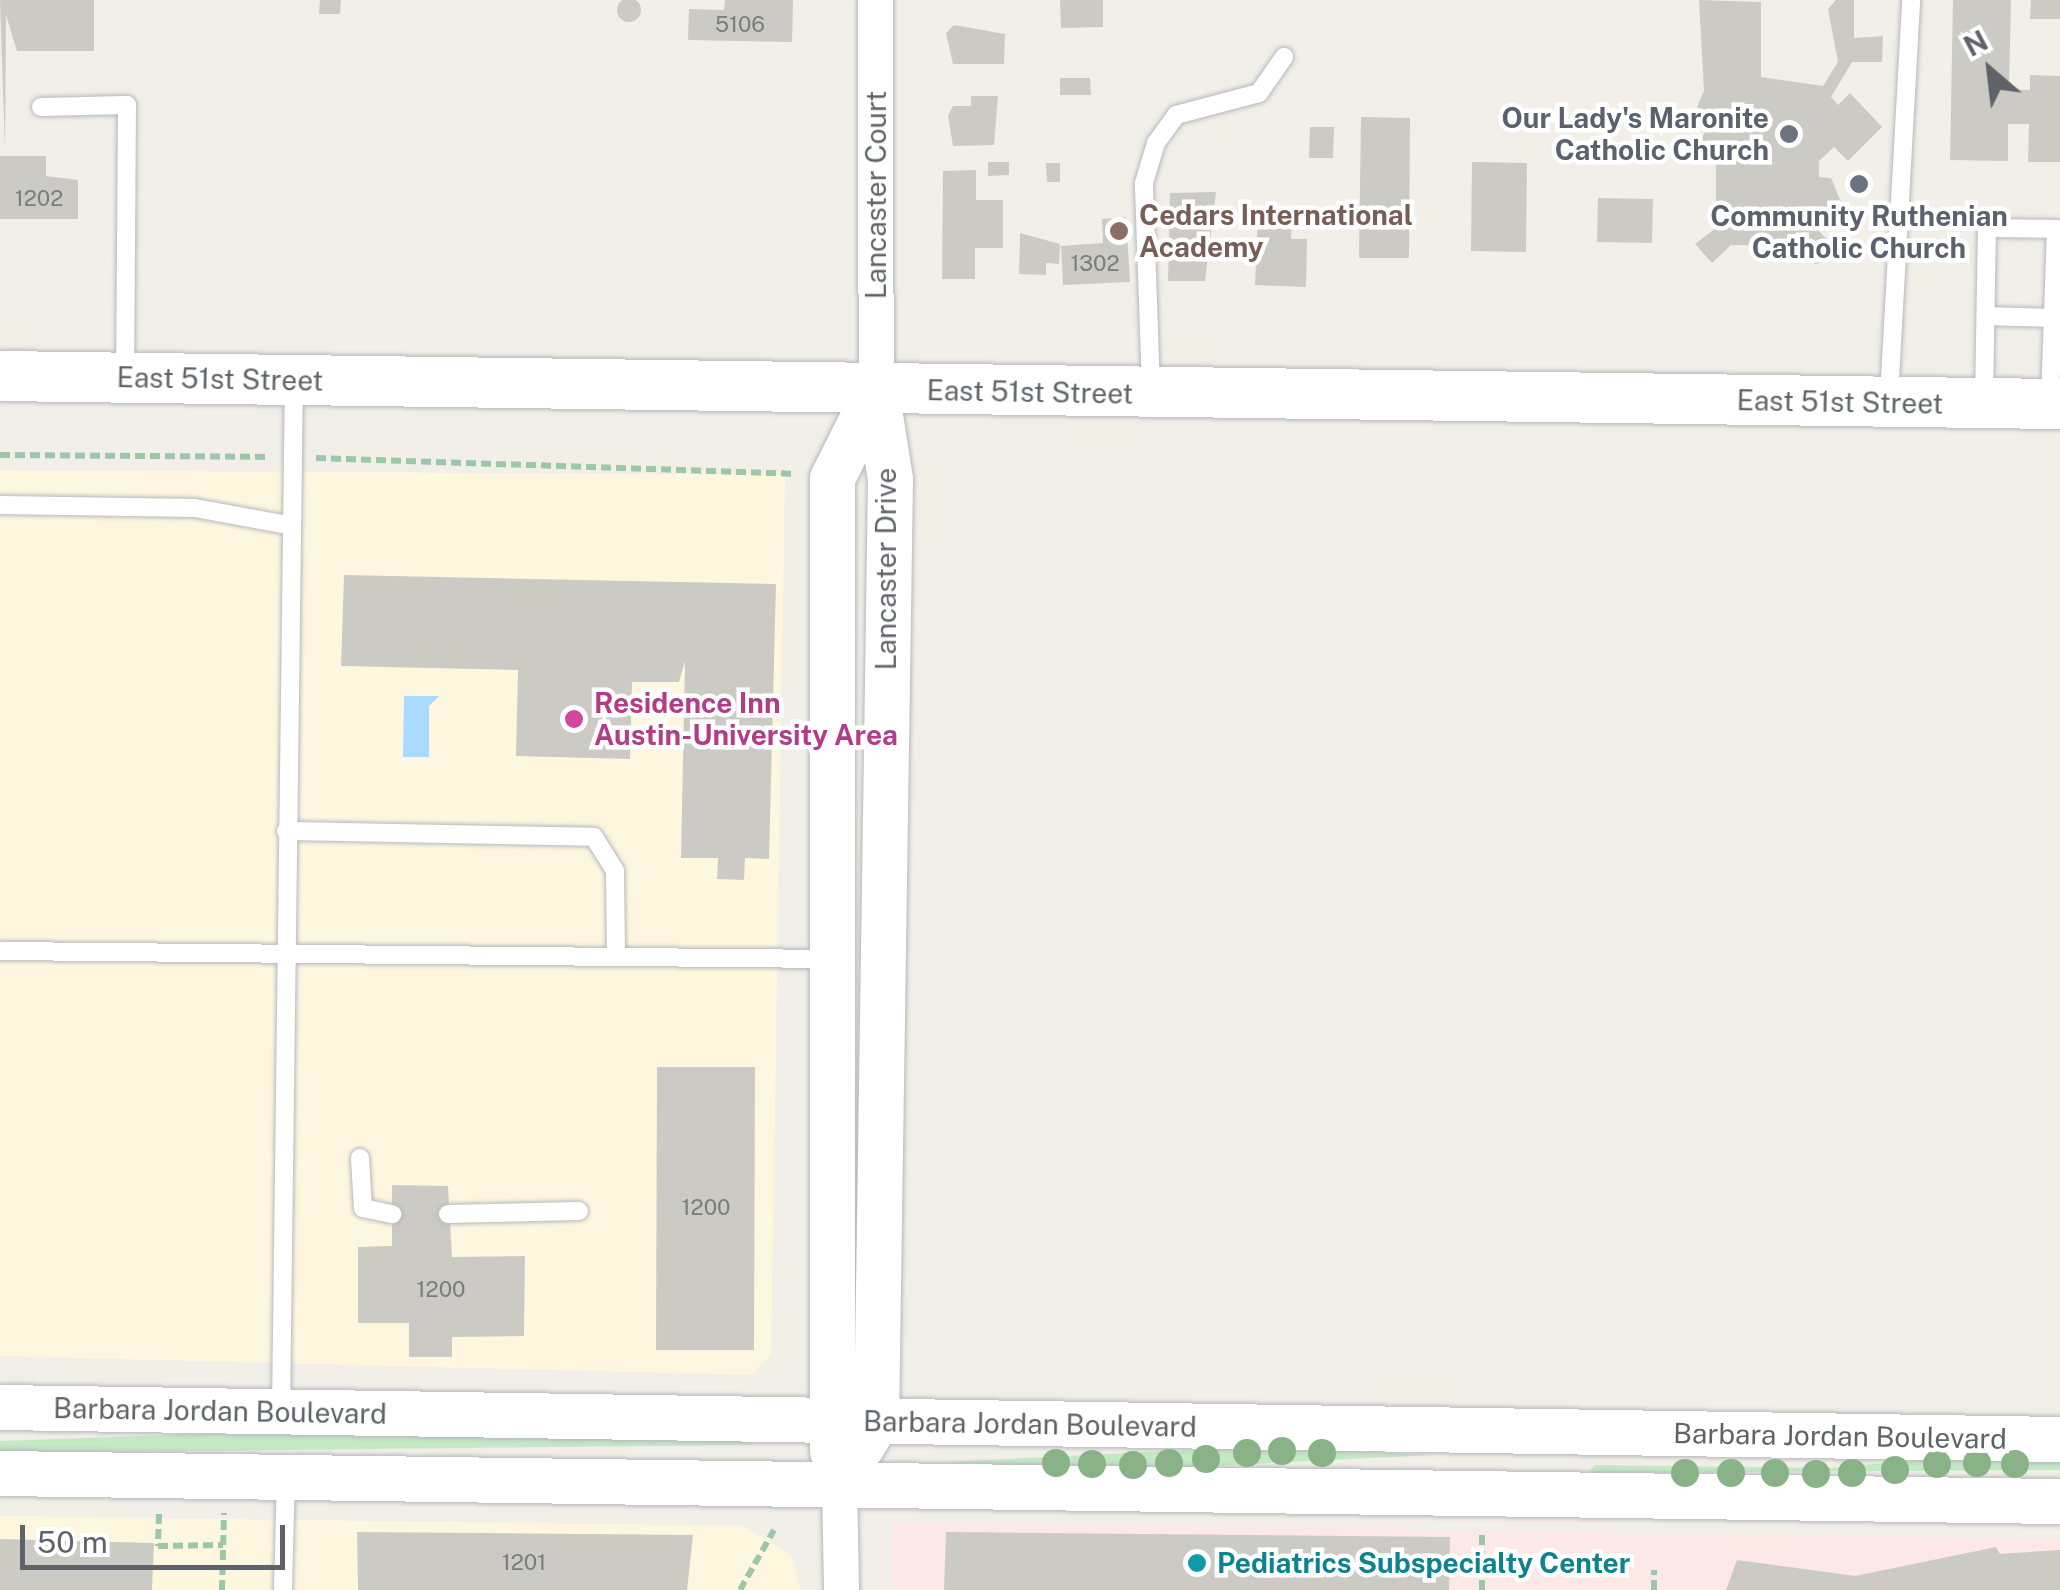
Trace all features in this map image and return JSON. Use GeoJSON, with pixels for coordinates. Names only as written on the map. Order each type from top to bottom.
{"type":"FeatureCollection","features":[{"type":"Feature","properties":{"kind":"main road","name":"East 51st Street"},"geometry":{"type":"LineString","coordinates":[[0,376],[2055,404]]}},
{"type":"Feature","properties":{"kind":"street","name":"Lancaster Court"},"geometry":{"type":"LineString","coordinates":[[875,0],[876,390]]}},
{"type":"Feature","properties":{"kind":"street","name":"Lancaster Drive"},"geometry":{"type":"LineString","coordinates":[[841,1590],[839,1482],[826,1421],[833,959],[832,478],[876,390]]}},
{"type":"Feature","properties":{"kind":"street","name":"Lancaster Drive"},"geometry":{"type":"LineString","coordinates":[[876,390],[890,479],[876,1422]]}},
{"type":"Feature","properties":{"kind":"street","name":"Barbara Jordan Boulevard"},"geometry":{"type":"LineString","coordinates":[[0,1408],[2060,1439]]}},
{"type":"Feature","properties":{"kind":"street"},"geometry":{"type":"LineString","coordinates":[[839,1482],[876,1422]]}},
{"type":"Feature","properties":{"kind":"street"},"geometry":{"type":"LineString","coordinates":[[0,1473],[2060,1501]]}},
{"type":"Feature","properties":{"kind":"lane"},"geometry":{"type":"LineString","coordinates":[[1889,402],[1911,0]]}},
{"type":"Feature","properties":{"kind":"lane"},"geometry":{"type":"LineString","coordinates":[[1152,393],[1144,183],[1156,144],[1176,115],[1259,93],[1284,58]]}},
{"type":"Feature","properties":{"kind":"lane"},"geometry":{"type":"LineString","coordinates":[[41,107],[127,105],[125,378]]}},
{"type":"Feature","properties":{"kind":"lane"},"geometry":{"type":"LineString","coordinates":[[1984,404],[1987,228],[2058,226],[2052,318],[2055,404]]}},
{"type":"Feature","properties":{"kind":"lane"},"geometry":{"type":"LineString","coordinates":[[1986,316],[2052,318]]}},
{"type":"Feature","properties":{"kind":"lane"},"geometry":{"type":"LineString","coordinates":[[280,1412],[288,525],[294,380]]}},
{"type":"Feature","properties":{"kind":"lane"},"geometry":{"type":"LineString","coordinates":[[0,505],[195,508],[288,525]]}},
{"type":"Feature","properties":{"kind":"lane"},"geometry":{"type":"LineString","coordinates":[[286,831],[594,837],[616,871],[616,957]]}},
{"type":"Feature","properties":{"kind":"lane"},"geometry":{"type":"LineString","coordinates":[[0,950],[833,959]]}},
{"type":"Feature","properties":{"kind":"lane"},"geometry":{"type":"LineString","coordinates":[[360,1158],[362,1208],[392,1214]]}},
{"type":"Feature","properties":{"kind":"lane"},"geometry":{"type":"LineString","coordinates":[[448,1214],[579,1211]]}},
{"type":"Feature","properties":{"kind":"lane"},"geometry":{"type":"LineString","coordinates":[[283,1590],[286,1477]]}},
{"type":"Feature","properties":{"kind":"path"},"geometry":{"type":"LineString","coordinates":[[0,455],[768,467],[808,478]]}},
{"type":"Feature","properties":{"kind":"path"},"geometry":{"type":"LineString","coordinates":[[159,1513],[158,1546],[223,1545]]}},
{"type":"Feature","properties":{"kind":"path"},"geometry":{"type":"LineString","coordinates":[[222,1590],[224,1514]]}},
{"type":"Feature","properties":{"kind":"path"},"geometry":{"type":"LineString","coordinates":[[740,1590],[774,1530]]}},
{"type":"Feature","properties":{"kind":"path"},"geometry":{"type":"LineString","coordinates":[[1482,1532],[1482,1590]]}},
{"type":"Feature","properties":{"kind":"path"},"geometry":{"type":"LineString","coordinates":[[1654,1570],[1654,1590]]}},
{"type":"Feature","properties":{"kind":"shaded area"},"geometry":{"type":"Polygon","coordinates":[[[0,470],[785,475],[771,1354],[752,1375],[0,1356],[0,470]]]}},
{"type":"Feature","properties":{"kind":"shaded area"},"geometry":{"type":"Polygon","coordinates":[[[0,1516],[744,1526],[791,1555],[801,1590],[0,1590],[0,1516]]]}},
{"type":"Feature","properties":{"kind":"shaded area"},"geometry":{"type":"Polygon","coordinates":[[[892,1522],[2060,1539],[2060,1590],[891,1590],[892,1522]]]}},
{"type":"Feature","properties":{"kind":"green space"},"geometry":{"type":"Polygon","coordinates":[[[288,1431],[750,1441],[752,1445],[0,1453],[0,1441],[288,1431]]]}},
{"type":"Feature","properties":{"kind":"green space"},"geometry":{"type":"Polygon","coordinates":[[[1253,1447],[1432,1455],[1131,1470],[945,1462],[1253,1447]]]}},
{"type":"Feature","properties":{"kind":"green space"},"geometry":{"type":"Polygon","coordinates":[[[1951,1457],[2060,1457],[2060,1470],[1589,1473],[1595,1465],[1830,1468],[1951,1457]]]}},
{"type":"Feature","properties":{"kind":"water"},"geometry":{"type":"Polygon","coordinates":[[[404,696],[439,696],[429,706],[429,757],[403,757],[404,696]]]}},
{"type":"Feature","properties":{"kind":"building"},"geometry":{"type":"Polygon","coordinates":[[[629,-2],[638,1],[638,19],[629,22],[620,19],[617,10],[620,1],[629,-2]]]}},
{"type":"Feature","properties":{"kind":"building"},"geometry":{"type":"Polygon","coordinates":[[[0,0],[94,0],[94,51],[17,51],[6,15],[5,150],[0,0]]]}},
{"type":"Feature","properties":{"kind":"building"},"geometry":{"type":"Polygon","coordinates":[[[320,0],[341,0],[340,14],[319,14],[320,0]]]}},
{"type":"Feature","properties":{"kind":"building"},"geometry":{"type":"Polygon","coordinates":[[[725,0],[793,0],[792,42],[688,40],[689,9],[724,10],[725,0]]]}},
{"type":"Feature","properties":{"kind":"building"},"geometry":{"type":"Polygon","coordinates":[[[1060,0],[1103,0],[1103,27],[1061,28],[1060,0]]]}},
{"type":"Feature","properties":{"kind":"building","name":"Our Lady's Maronite Catholic Church"},"geometry":{"type":"Polygon","coordinates":[[[1699,0],[1761,2],[1761,77],[1823,86],[1838,62],[1828,9],[1836,0],[1854,0],[1854,38],[1883,36],[1882,62],[1852,62],[1831,97],[1838,105],[1850,93],[1882,127],[1848,161],[1834,147],[1819,161],[1819,177],[1831,178],[1841,202],[1819,212],[1819,231],[1834,247],[1816,265],[1797,246],[1731,245],[1712,263],[1695,244],[1716,228],[1716,157],[1696,142],[1715,123],[1697,107],[1704,91],[1699,0]]]}},
{"type":"Feature","properties":{"kind":"building"},"geometry":{"type":"Polygon","coordinates":[[[1953,0],[2011,0],[2009,89],[2030,90],[2030,75],[2060,76],[2060,162],[2028,162],[2029,124],[2008,124],[2008,161],[1950,160],[1953,0]]]}},
{"type":"Feature","properties":{"kind":"building"},"geometry":{"type":"Polygon","coordinates":[[[2031,0],[2060,0],[2060,19],[2030,19],[2031,0]]]}},
{"type":"Feature","properties":{"kind":"building"},"geometry":{"type":"Polygon","coordinates":[[[954,25],[1005,34],[1004,64],[953,64],[946,33],[954,25]]]}},
{"type":"Feature","properties":{"kind":"building"},"geometry":{"type":"Polygon","coordinates":[[[1060,78],[1090,78],[1091,95],[1060,95],[1060,78]]]}},
{"type":"Feature","properties":{"kind":"building"},"geometry":{"type":"Polygon","coordinates":[[[971,96],[998,96],[994,145],[953,146],[948,116],[953,106],[971,106],[971,96]]]}},
{"type":"Feature","properties":{"kind":"building"},"geometry":{"type":"Polygon","coordinates":[[[1361,117],[1410,118],[1409,258],[1359,258],[1361,117]]]}},
{"type":"Feature","properties":{"kind":"building"},"geometry":{"type":"Polygon","coordinates":[[[1310,127],[1334,127],[1333,158],[1309,158],[1310,127]]]}},
{"type":"Feature","properties":{"kind":"building"},"geometry":{"type":"Polygon","coordinates":[[[0,156],[46,156],[46,176],[78,180],[78,219],[0,219],[0,156]]]}},
{"type":"Feature","properties":{"kind":"building"},"geometry":{"type":"Polygon","coordinates":[[[988,162],[1009,162],[1009,175],[988,176],[988,162]]]}},
{"type":"Feature","properties":{"kind":"building"},"geometry":{"type":"Polygon","coordinates":[[[1472,162],[1527,163],[1526,252],[1471,251],[1472,162]]]}},
{"type":"Feature","properties":{"kind":"building"},"geometry":{"type":"Polygon","coordinates":[[[1046,163],[1060,163],[1060,182],[1047,182],[1046,163]]]}},
{"type":"Feature","properties":{"kind":"building"},"geometry":{"type":"Polygon","coordinates":[[[976,170],[976,200],[1003,200],[1003,248],[975,248],[975,279],[942,279],[943,171],[976,170]]]}},
{"type":"Feature","properties":{"kind":"building"},"geometry":{"type":"Polygon","coordinates":[[[1216,192],[1205,281],[1168,281],[1170,193],[1216,192]]]}},
{"type":"Feature","properties":{"kind":"building"},"geometry":{"type":"Polygon","coordinates":[[[1598,198],[1653,199],[1652,243],[1597,242],[1598,198]]]}},
{"type":"Feature","properties":{"kind":"building"},"geometry":{"type":"Polygon","coordinates":[[[1293,208],[1291,239],[1307,239],[1306,287],[1255,285],[1258,211],[1293,208]]]}},
{"type":"Feature","properties":{"kind":"building"},"geometry":{"type":"Polygon","coordinates":[[[1126,217],[1130,282],[1063,285],[1061,246],[1103,243],[1102,219],[1126,217]]]}},
{"type":"Feature","properties":{"kind":"building"},"geometry":{"type":"Polygon","coordinates":[[[1020,233],[1060,244],[1059,264],[1046,263],[1046,275],[1019,274],[1020,233]]]}},
{"type":"Feature","properties":{"kind":"building","name":"Residence Inn Austin-University Area"},"geometry":{"type":"Polygon","coordinates":[[[344,575],[776,584],[769,859],[745,858],[744,880],[717,879],[718,858],[681,858],[685,661],[679,682],[632,682],[630,759],[516,756],[518,670],[341,666],[344,575]]]}},
{"type":"Feature","properties":{"kind":"building"},"geometry":{"type":"Polygon","coordinates":[[[657,1067],[755,1067],[754,1350],[656,1350],[657,1067]]]}},
{"type":"Feature","properties":{"kind":"building"},"geometry":{"type":"Polygon","coordinates":[[[392,1185],[448,1186],[452,1257],[525,1256],[524,1336],[452,1337],[452,1357],[409,1357],[409,1323],[358,1323],[358,1247],[392,1246],[392,1185]]]}},
{"type":"Feature","properties":{"kind":"building"},"geometry":{"type":"Polygon","coordinates":[[[357,1532],[693,1535],[687,1590],[358,1590],[357,1532]]]}},
{"type":"Feature","properties":{"kind":"building","name":"Pediatrics Subspecialty Center"},"geometry":{"type":"Polygon","coordinates":[[[946,1532],[1450,1537],[1449,1590],[944,1590],[946,1532]]]}},
{"type":"Feature","properties":{"kind":"building"},"geometry":{"type":"Polygon","coordinates":[[[0,1539],[154,1543],[152,1590],[0,1590],[0,1539]]]}},
{"type":"Feature","properties":{"kind":"building"},"geometry":{"type":"Polygon","coordinates":[[[1996,1547],[2000,1554],[2060,1550],[2060,1590],[1726,1590],[1737,1560],[1855,1576],[1996,1547]]]}},
{"type":"Feature","properties":{"kind":"place","name":"Our Lady's Maronite Catholic Church"},"geometry":{"type":"Point","coordinates":[1789,134]}},
{"type":"Feature","properties":{"kind":"place","name":"Community Ruthenian Catholic Church"},"geometry":{"type":"Point","coordinates":[1859,184]}},
{"type":"Feature","properties":{"kind":"place","name":"Cedars International Academy"},"geometry":{"type":"Point","coordinates":[1119,231]}},
{"type":"Feature","properties":{"kind":"place","name":"Residence Inn Austin-University Area"},"geometry":{"type":"Point","coordinates":[574,719]}},
{"type":"Feature","properties":{"kind":"place","name":"Pediatrics Subspecialty Center"},"geometry":{"type":"Point","coordinates":[1197,1563]}}]}
